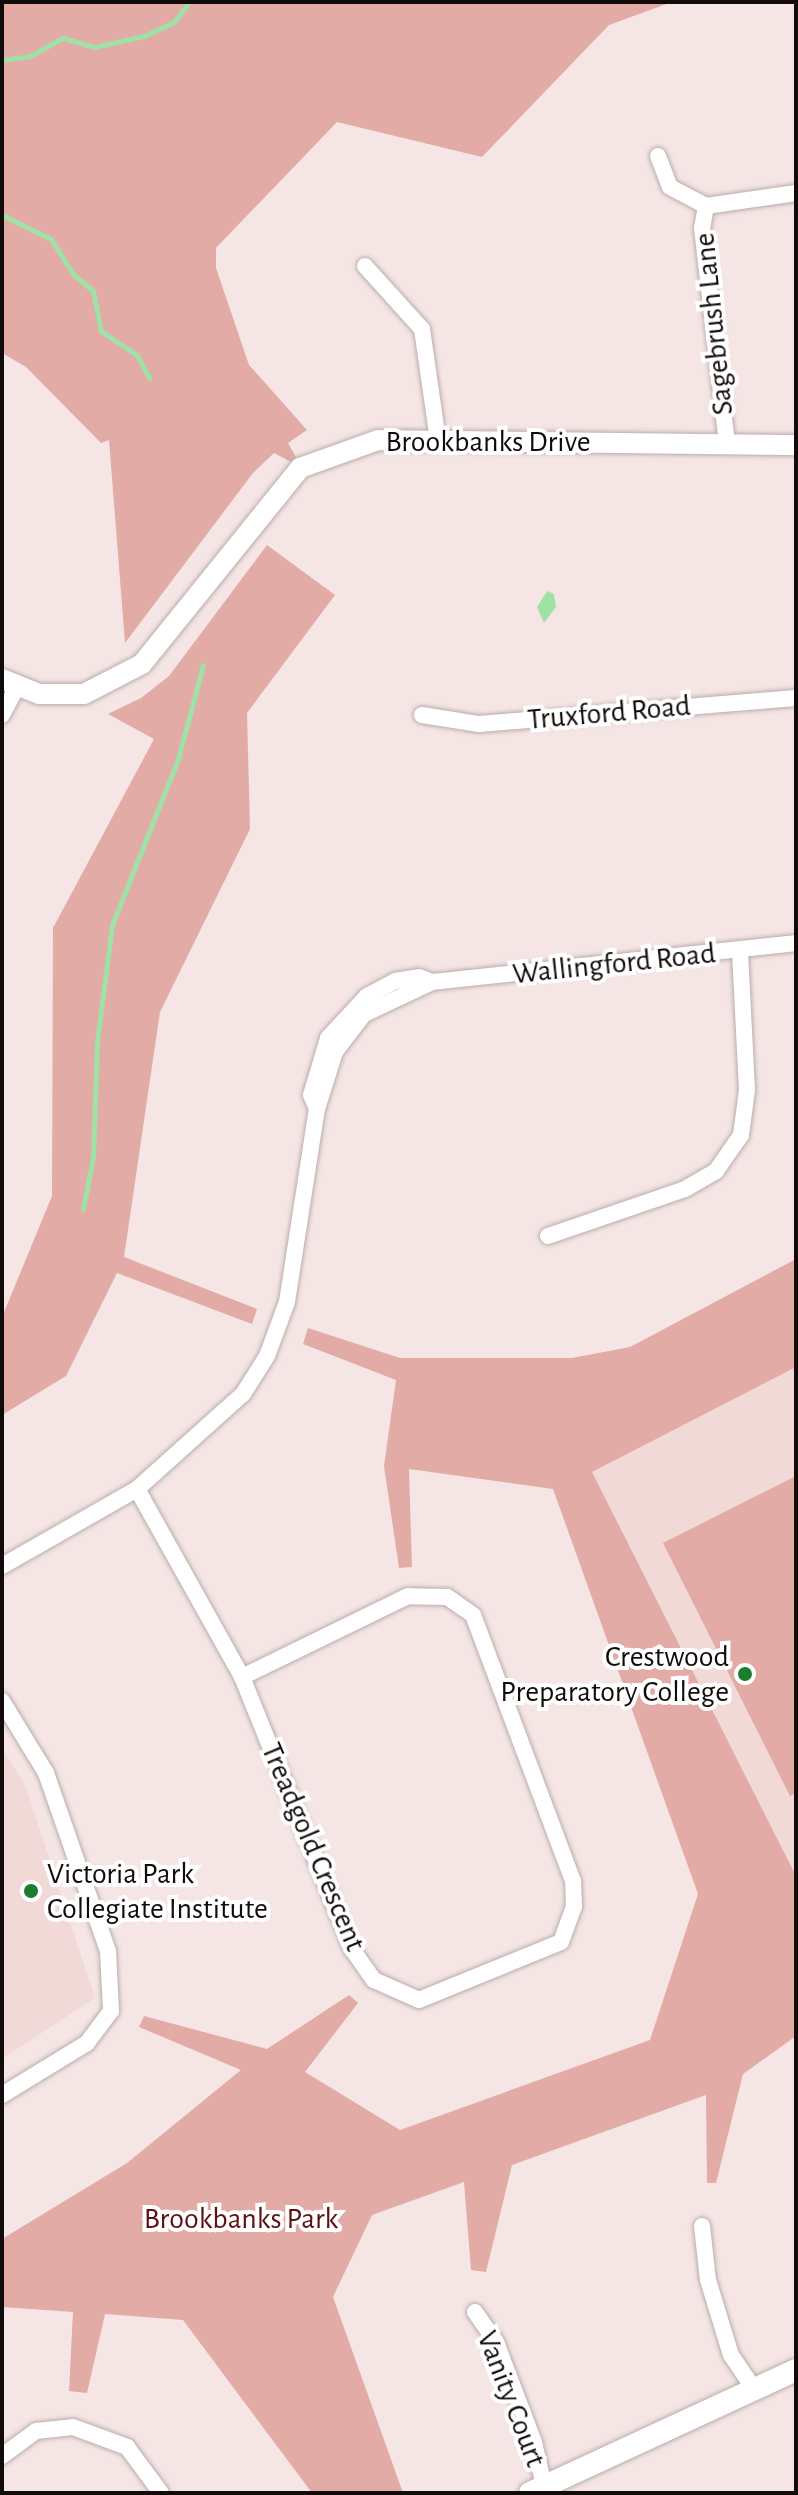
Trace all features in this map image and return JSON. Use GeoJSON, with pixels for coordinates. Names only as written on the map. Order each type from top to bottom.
{"type":"FeatureCollection","features":[{"type":"Feature","properties":{"kind":"main road"},"geometry":{"type":"LineString","coordinates":[[537,2490],[796,2370]]}},
{"type":"Feature","properties":{"kind":"street","name":"Sagebrush Lane"},"geometry":{"type":"LineString","coordinates":[[658,156],[670,187],[706,206],[796,193]]}},
{"type":"Feature","properties":{"kind":"street","name":"Sagebrush Lane"},"geometry":{"type":"LineString","coordinates":[[706,206],[702,228],[727,443]]}},
{"type":"Feature","properties":{"kind":"street"},"geometry":{"type":"LineString","coordinates":[[365,266],[422,329],[438,440]]}},
{"type":"Feature","properties":{"kind":"street","name":"Brookbanks Drive"},"geometry":{"type":"LineString","coordinates":[[9,683],[39,694],[84,694],[142,664],[300,468],[378,440],[796,445]]}},
{"type":"Feature","properties":{"kind":"street"},"geometry":{"type":"LineString","coordinates":[[2,715],[9,683]]}},
{"type":"Feature","properties":{"kind":"street","name":"Truxford Road"},"geometry":{"type":"LineString","coordinates":[[422,715],[479,724],[796,698]]}},
{"type":"Feature","properties":{"kind":"street","name":"Wallingford Road"},"geometry":{"type":"LineString","coordinates":[[2,1566],[137,1489],[243,1394],[267,1356],[287,1302],[317,1109],[345,1033],[389,999],[432,982],[796,943]]}},
{"type":"Feature","properties":{"kind":"street"},"geometry":{"type":"LineString","coordinates":[[548,1236],[685,1189],[716,1171],[741,1135],[747,1090],[740,951]]}},
{"type":"Feature","properties":{"kind":"street","name":"Treadgold Crescent"},"geometry":{"type":"LineString","coordinates":[[137,1489],[242,1677],[352,1949],[374,1980],[419,2000],[561,1942],[574,1907],[573,1881],[473,1615],[447,1597],[408,1596],[242,1677]]}},
{"type":"Feature","properties":{"kind":"street"},"geometry":{"type":"LineString","coordinates":[[2,1701],[46,1773],[108,1951],[111,2011],[87,2043],[2,2095]]}},
{"type":"Feature","properties":{"kind":"street"},"geometry":{"type":"LineString","coordinates":[[702,2226],[708,2280],[731,2355],[754,2389]]}},
{"type":"Feature","properties":{"kind":"street","name":"Vanity Court"},"geometry":{"type":"LineString","coordinates":[[475,2312],[496,2342],[534,2442],[537,2490]]}},
{"type":"Feature","properties":{"kind":"street"},"geometry":{"type":"LineString","coordinates":[[2,2456],[36,2431],[73,2427],[127,2447],[161,2493]]}},
{"type":"Feature","properties":{"kind":"shaded area"},"geometry":{"type":"Polygon","coordinates":[[[547,591],[554,594],[556,607],[544,623],[537,607],[547,591]]]}},
{"type":"Feature","properties":{"kind":"shaded area","name":"Crestwood Preparatory College"},"geometry":{"type":"Polygon","coordinates":[[[796,1367],[796,1876],[592,1472],[796,1367]]]}},
{"type":"Feature","properties":{"kind":"shaded area","name":"Victoria Park Collegiate Institute"},"geometry":{"type":"Polygon","coordinates":[[[2,1749],[25,1784],[95,1998],[2,2059],[2,1749]]]}},
{"type":"Feature","properties":{"kind":"green space"},"geometry":{"type":"Polygon","coordinates":[[[2,2],[672,2],[609,25],[482,157],[337,122],[216,248],[216,268],[249,365],[307,430],[288,443],[302,468],[274,453],[253,473],[125,643],[109,440],[101,443],[26,367],[2,353],[2,2]]]}},
{"type":"Feature","properties":{"kind":"green space"},"geometry":{"type":"Polygon","coordinates":[[[267,545],[335,595],[247,713],[250,829],[160,1012],[124,1257],[257,1309],[252,1324],[117,1273],[66,1376],[2,1415],[2,1317],[52,1196],[53,928],[154,739],[108,714],[141,698],[169,676],[267,545]]]}},
{"type":"Feature","properties":{"kind":"green space","name":"Brookbanks Park"},"geometry":{"type":"Polygon","coordinates":[[[796,1259],[796,1367],[592,1472],[796,1876],[796,2036],[743,2074],[716,2183],[707,2183],[706,2095],[512,2165],[486,2272],[471,2270],[464,2182],[372,2215],[333,2297],[403,2493],[312,2493],[183,2320],[105,2314],[87,2393],[69,2391],[73,2312],[2,2307],[2,2239],[127,2163],[241,2070],[139,2027],[144,2016],[267,2049],[349,1995],[358,2003],[305,2072],[400,2130],[650,2040],[698,1894],[553,1489],[409,1469],[412,1567],[399,1568],[384,1466],[396,1380],[303,1344],[308,1328],[400,1358],[572,1358],[630,1347],[796,1259]]]}},
{"type":"Feature","properties":{"kind":"green space"},"geometry":{"type":"Polygon","coordinates":[[[796,1476],[796,1793],[790,1796],[663,1543],[796,1476]]]}},
{"type":"Feature","properties":{"kind":"waterway"},"geometry":{"type":"LineString","coordinates":[[2,60],[30,56],[63,38],[94,47],[144,36],[174,22],[189,2]]}},
{"type":"Feature","properties":{"kind":"waterway"},"geometry":{"type":"LineString","coordinates":[[2,215],[51,239],[73,274],[93,291],[101,331],[137,355],[149,378]]}},
{"type":"Feature","properties":{"kind":"waterway"},"geometry":{"type":"LineString","coordinates":[[83,1209],[93,1157],[97,1042],[112,925],[178,759],[203,665]]}},
{"type":"Feature","properties":{"kind":"place","name":"Crestwood Preparatory College"},"geometry":{"type":"Point","coordinates":[745,1674]}},
{"type":"Feature","properties":{"kind":"place","name":"Victoria Park Collegiate Institute"},"geometry":{"type":"Point","coordinates":[31,1891]}}]}
